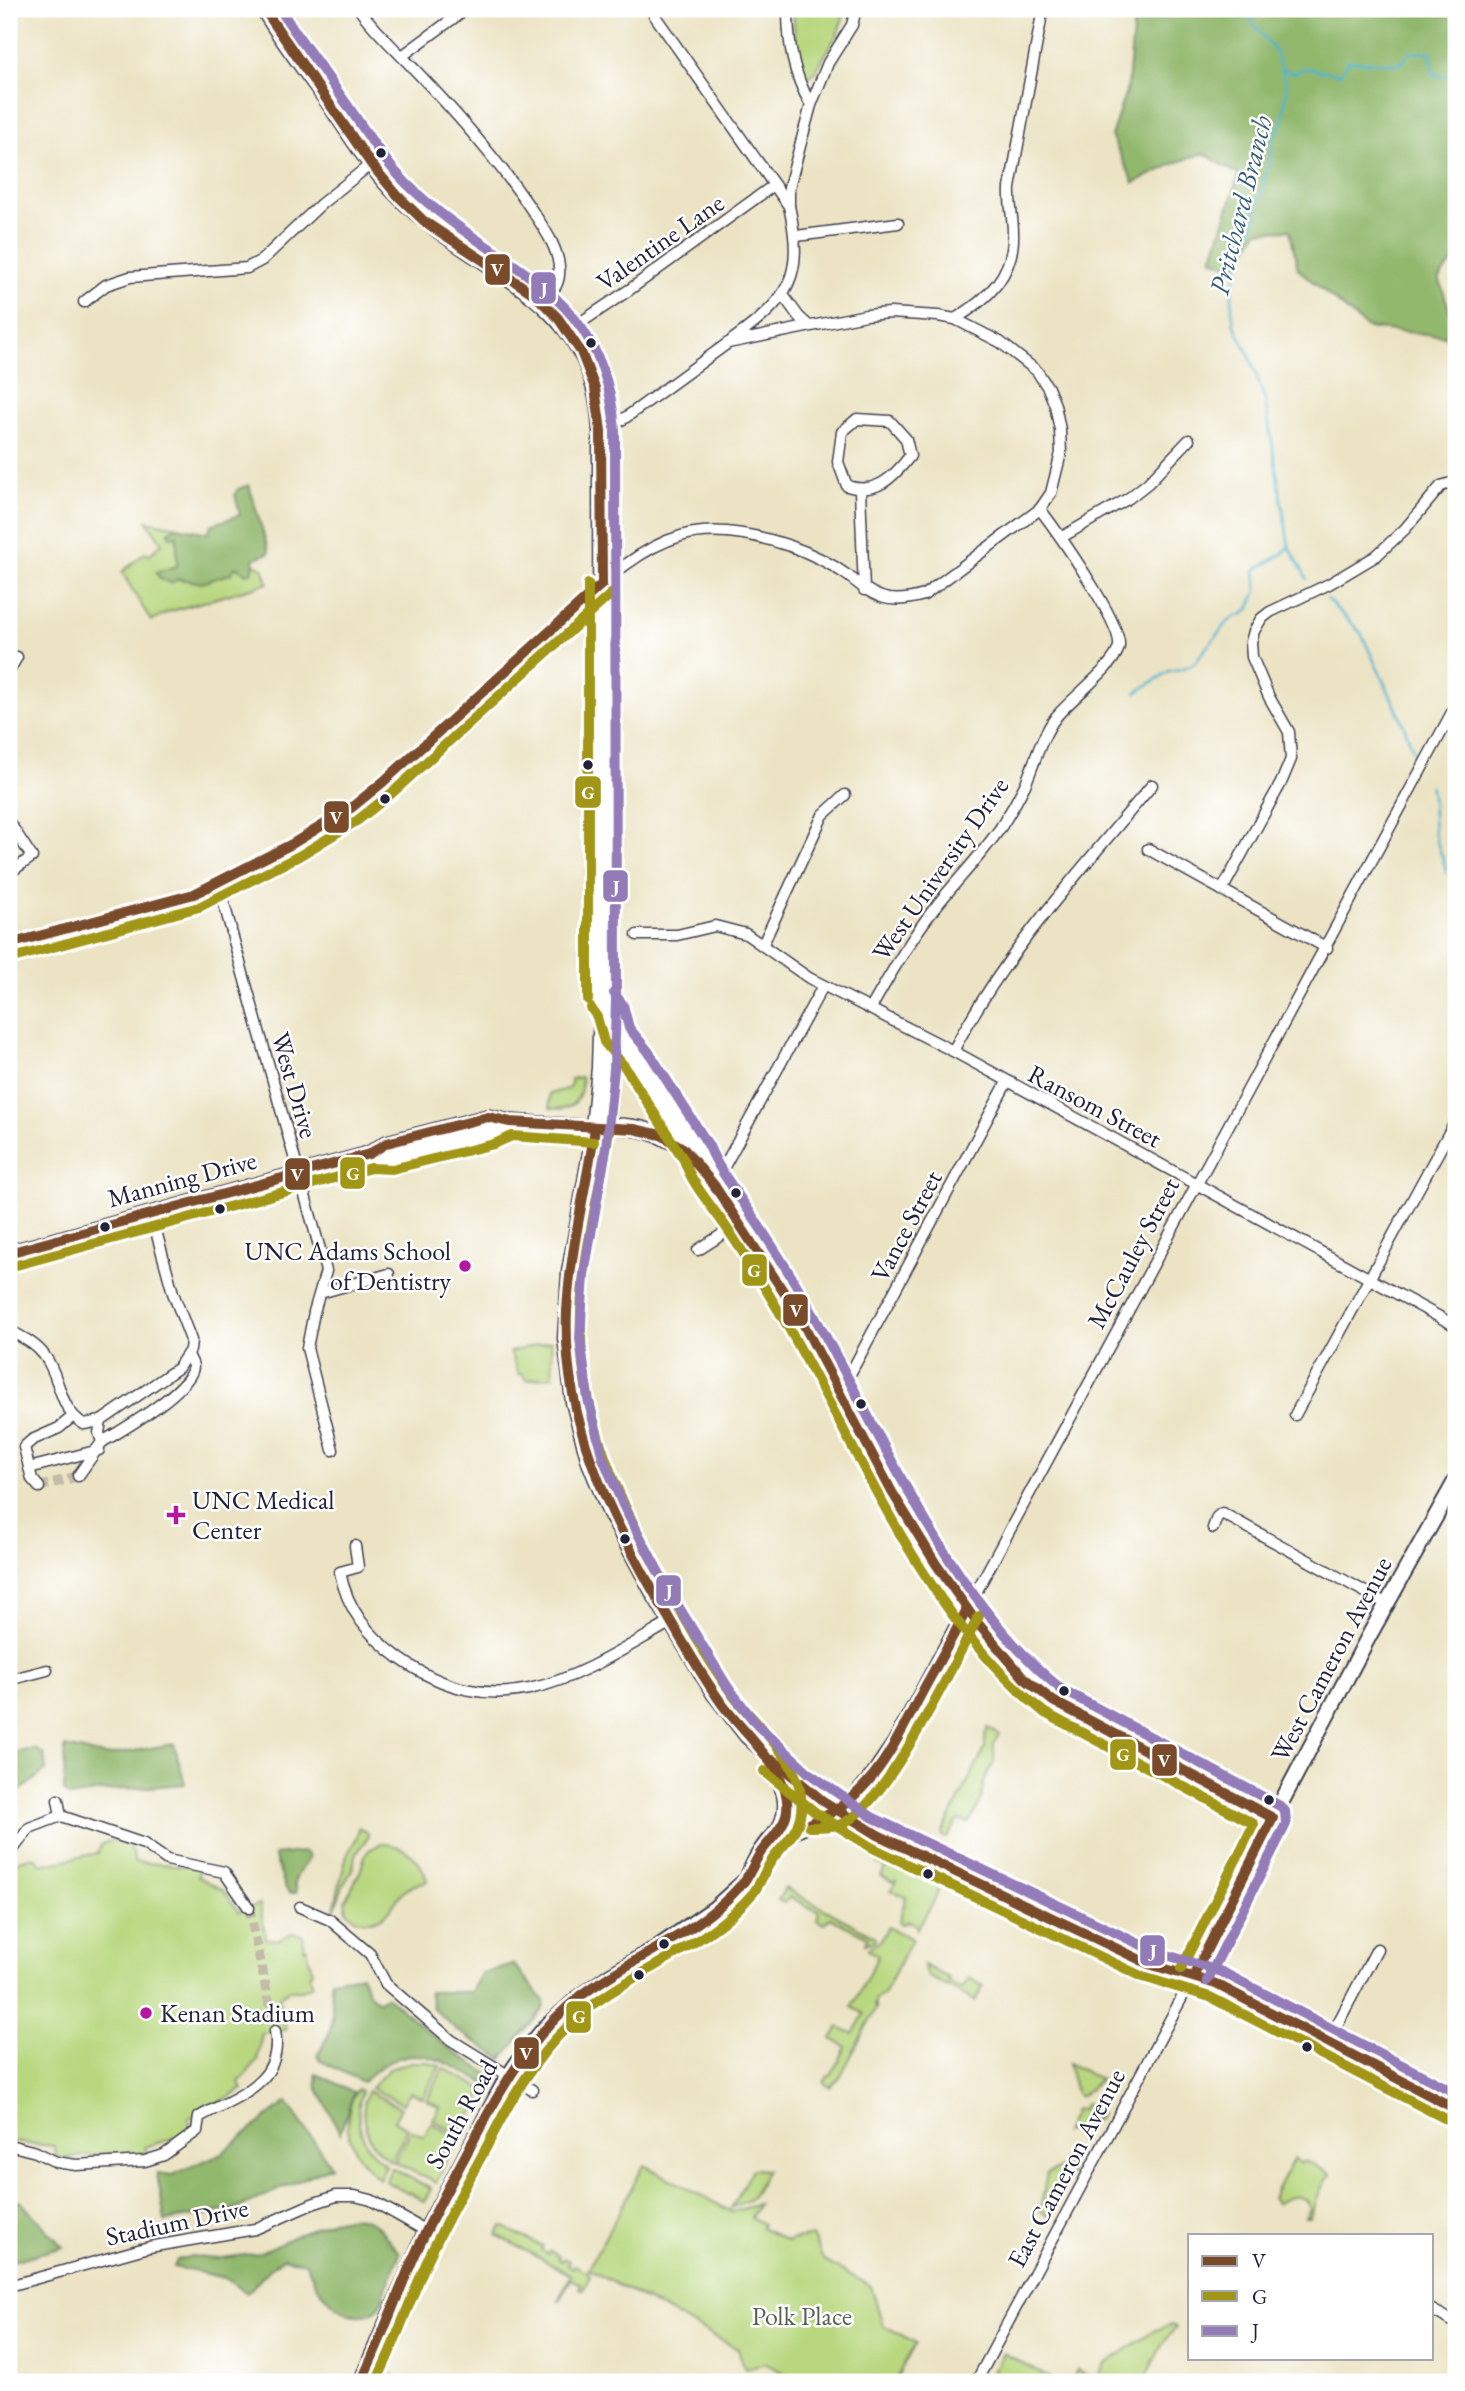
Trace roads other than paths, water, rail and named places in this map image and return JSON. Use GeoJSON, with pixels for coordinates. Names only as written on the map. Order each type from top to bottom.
{"type":"FeatureCollection","features":[{"type":"Feature","properties":{"kind":"main road"},"geometry":{"type":"LineString","coordinates":[[264,9],[371,164],[397,195],[425,222],[542,302],[568,331],[592,377],[601,431],[602,1000],[595,1128],[570,1272],[566,1338],[571,1384],[583,1439],[604,1497],[671,1622],[715,1694],[764,1752],[836,1811],[878,1835],[1127,1954],[1162,1969],[1194,1975],[1216,1984],[1456,2109]]}},
{"type":"Feature","properties":{"kind":"main road"},"geometry":{"type":"LineString","coordinates":[[602,1000],[610,1011],[612,1024],[620,1040],[636,1059],[697,1154],[701,1167],[798,1314],[892,1492],[967,1609],[1024,1678],[1053,1701],[1273,1818]]}},
{"type":"Feature","properties":{"kind":"main road","name":"Manning Drive"},"geometry":{"type":"LineString","coordinates":[[9,1253],[369,1154],[387,1143],[488,1117],[510,1122],[595,1128],[610,1126],[661,1135],[683,1148],[701,1167]]}},
{"type":"Feature","properties":{"kind":"main road","name":"West Cameron Avenue"},"geometry":{"type":"LineString","coordinates":[[1194,1975],[1273,1818],[1456,1480]]}},
{"type":"Feature","properties":{"kind":"main road","name":"McCauley Street"},"geometry":{"type":"LineString","coordinates":[[836,1811],[853,1799],[883,1763],[967,1609]]}},
{"type":"Feature","properties":{"kind":"main road"},"geometry":{"type":"LineString","coordinates":[[764,1752],[784,1786],[787,1797],[787,1812],[781,1827]]}},
{"type":"Feature","properties":{"kind":"main road","name":"South Road"},"geometry":{"type":"LineString","coordinates":[[747,1879],[753,1864],[781,1827],[814,1811],[836,1811]]}},
{"type":"Feature","properties":{"kind":"main road","name":"South Road"},"geometry":{"type":"LineString","coordinates":[[361,2382],[426,2231],[508,2077],[544,2029],[577,1999],[609,1976],[696,1922],[730,1896],[762,1869],[794,1831],[820,1821],[836,1811]]}},
{"type":"Feature","properties":{"kind":"street"},"geometry":{"type":"LineString","coordinates":[[359,9],[490,152],[527,202],[557,251],[559,274],[556,286],[542,302]]}},
{"type":"Feature","properties":{"kind":"street"},"geometry":{"type":"LineString","coordinates":[[402,56],[466,9]]}},
{"type":"Feature","properties":{"kind":"street"},"geometry":{"type":"LineString","coordinates":[[649,9],[789,206]]}},
{"type":"Feature","properties":{"kind":"street"},"geometry":{"type":"LineString","coordinates":[[788,9],[792,63],[811,104]]}},
{"type":"Feature","properties":{"kind":"street"},"geometry":{"type":"LineString","coordinates":[[601,431],[625,418],[762,318],[783,295],[793,269],[796,236],[789,206],[789,187],[811,104],[828,63],[852,25],[856,9]]}},
{"type":"Feature","properties":{"kind":"street"},"geometry":{"type":"LineString","coordinates":[[955,319],[990,296],[1008,265],[1013,232],[1010,188],[1042,9]]}},
{"type":"Feature","properties":{"kind":"street"},"geometry":{"type":"LineString","coordinates":[[84,302],[106,285],[130,277],[247,268],[262,260],[303,220],[371,164]]}},
{"type":"Feature","properties":{"kind":"street","name":"Valentine Lane"},"geometry":{"type":"LineString","coordinates":[[568,331],[774,185]]}},
{"type":"Feature","properties":{"kind":"street"},"geometry":{"type":"LineString","coordinates":[[796,236],[898,223]]}},
{"type":"Feature","properties":{"kind":"street"},"geometry":{"type":"LineString","coordinates":[[783,295],[809,326]]}},
{"type":"Feature","properties":{"kind":"street"},"geometry":{"type":"LineString","coordinates":[[9,944],[197,893],[292,845],[358,802],[602,584],[654,547],[682,536],[726,532],[761,537],[792,547],[834,568],[863,590],[880,598],[896,601],[923,595],[1040,509],[1051,493],[1061,453],[1055,405],[1037,371],[976,328],[955,319],[890,313],[809,326],[727,344]]}},
{"type":"Feature","properties":{"kind":"street"},"geometry":{"type":"LineString","coordinates":[[858,419],[890,421],[906,439],[910,456],[895,476],[872,488],[860,490],[847,486],[838,462],[842,432],[858,419]]}},
{"type":"Feature","properties":{"kind":"street"},"geometry":{"type":"LineString","coordinates":[[1062,537],[1129,498],[1189,440]]}},
{"type":"Feature","properties":{"kind":"street"},"geometry":{"type":"LineString","coordinates":[[1222,890],[1281,783],[1290,759],[1289,732],[1269,697],[1252,657],[1251,642],[1254,631],[1261,619],[1270,612],[1339,579],[1376,556],[1405,529],[1441,486],[1451,483],[1456,488]]}},
{"type":"Feature","properties":{"kind":"street"},"geometry":{"type":"LineString","coordinates":[[860,490],[863,590]]}},
{"type":"Feature","properties":{"kind":"street","name":"West University Drive"},"geometry":{"type":"LineString","coordinates":[[871,1008],[933,910],[978,859],[1001,827],[1025,784],[1046,730],[1067,704],[1110,663],[1119,647],[1118,635],[1083,570],[1040,509]]}},
{"type":"Feature","properties":{"kind":"street"},"geometry":{"type":"LineString","coordinates":[[9,671],[17,657]]}},
{"type":"Feature","properties":{"kind":"street","name":"McCauley Street"},"geometry":{"type":"LineString","coordinates":[[967,1609],[1456,705]]}},
{"type":"Feature","properties":{"kind":"street"},"geometry":{"type":"LineString","coordinates":[[953,1051],[970,1017],[1014,953],[1152,785]]}},
{"type":"Feature","properties":{"kind":"street"},"geometry":{"type":"LineString","coordinates":[[763,944],[823,815],[845,794]]}},
{"type":"Feature","properties":{"kind":"street"},"geometry":{"type":"LineString","coordinates":[[9,822],[32,856],[9,873]]}},
{"type":"Feature","properties":{"kind":"street"},"geometry":{"type":"LineString","coordinates":[[1149,849],[1326,948]]}},
{"type":"Feature","properties":{"kind":"street","name":"West Drive"},"geometry":{"type":"LineString","coordinates":[[218,882],[326,1271],[307,1348],[333,1450]]}},
{"type":"Feature","properties":{"kind":"street","name":"Ransom Street"},"geometry":{"type":"LineString","coordinates":[[637,935],[677,934],[715,926],[737,930],[763,944],[784,962],[823,986],[953,1051],[1456,1326]]}},
{"type":"Feature","properties":{"kind":"street"},"geometry":{"type":"LineString","coordinates":[[714,1185],[823,986]]}},
{"type":"Feature","properties":{"kind":"street","name":"Vance Street"},"geometry":{"type":"LineString","coordinates":[[838,1387],[850,1374],[1007,1082]]}},
{"type":"Feature","properties":{"kind":"street"},"geometry":{"type":"LineString","coordinates":[[1295,1415],[1456,1120]]}},
{"type":"Feature","properties":{"kind":"street"},"geometry":{"type":"LineString","coordinates":[[9,1330],[36,1345],[47,1358],[72,1417],[84,1424],[101,1421],[178,1368],[188,1355],[191,1340],[173,1293],[151,1213]]}},
{"type":"Feature","properties":{"kind":"street"},"geometry":{"type":"LineString","coordinates":[[698,1250],[740,1223]]}},
{"type":"Feature","properties":{"kind":"street"},"geometry":{"type":"LineString","coordinates":[[320,1293],[389,1274]]}},
{"type":"Feature","properties":{"kind":"street"},"geometry":{"type":"LineString","coordinates":[[78,1476],[101,1446],[179,1390],[193,1366],[188,1355]]}},
{"type":"Feature","properties":{"kind":"street"},"geometry":{"type":"LineString","coordinates":[[39,1487],[34,1483],[24,1452],[28,1443],[59,1428],[72,1417]]}},
{"type":"Feature","properties":{"kind":"street"},"geometry":{"type":"LineString","coordinates":[[101,1421],[101,1446]]}},
{"type":"Feature","properties":{"kind":"street"},"geometry":{"type":"LineString","coordinates":[[29,1468],[101,1446]]}},
{"type":"Feature","properties":{"kind":"street"},"geometry":{"type":"LineString","coordinates":[[1213,1528],[1217,1517],[1222,1513],[1387,1605]]}},
{"type":"Feature","properties":{"kind":"street"},"geometry":{"type":"LineString","coordinates":[[355,1546],[358,1567],[340,1573],[348,1604],[359,1621],[390,1651],[411,1666],[440,1682],[465,1690],[521,1691],[555,1683],[596,1666],[671,1622]]}},
{"type":"Feature","properties":{"kind":"street"},"geometry":{"type":"LineString","coordinates":[[9,1680],[47,1670]]}},
{"type":"Feature","properties":{"kind":"street"},"geometry":{"type":"LineString","coordinates":[[58,1800],[61,1816]]}},
{"type":"Feature","properties":{"kind":"street"},"geometry":{"type":"LineString","coordinates":[[9,1855],[29,1828],[61,1816],[144,1844],[167,1860],[224,1872],[249,1908]]}},
{"type":"Feature","properties":{"kind":"street"},"geometry":{"type":"LineString","coordinates":[[300,1907],[330,1920],[370,1954],[386,1984],[451,2040],[532,2090]]}},
{"type":"Feature","properties":{"kind":"street"},"geometry":{"type":"LineString","coordinates":[[1328,2042],[1377,1949]]}},
{"type":"Feature","properties":{"kind":"street","name":"East Cameron Avenue"},"geometry":{"type":"LineString","coordinates":[[976,2382],[1194,1975]]}},
{"type":"Feature","properties":{"kind":"street"},"geometry":{"type":"LineString","coordinates":[[9,2145],[36,2152],[56,2162],[76,2165],[145,2161],[164,2155],[197,2131],[200,2117],[236,2096],[251,2092],[261,2081],[277,2050],[275,2031]]}},
{"type":"Feature","properties":{"kind":"street","name":"Stadium Drive"},"geometry":{"type":"LineString","coordinates":[[9,2286],[149,2247],[255,2229],[291,2212],[336,2196],[355,2196],[371,2200],[426,2231]]}},
{"type":"Feature","properties":{"kind":"street"},"geometry":{"type":"LineString","coordinates":[[1434,2311],[1456,2323]]}},
{"type":"Feature","properties":{"kind":"waterway","name":"Pritchard Branch"},"geometry":{"type":"LineString","coordinates":[[1243,9],[1275,52],[1287,85],[1283,122],[1275,135],[1254,223],[1244,246],[1232,290],[1232,310],[1234,324],[1250,357],[1265,400],[1289,546],[1307,579]]}},
{"type":"Feature","properties":{"kind":"waterway"},"geometry":{"type":"LineString","coordinates":[[1282,69],[1294,73],[1305,68],[1340,74],[1348,61],[1401,64],[1409,53],[1431,52],[1433,74],[1456,79]]}},
{"type":"Feature","properties":{"kind":"waterway"},"geometry":{"type":"LineString","coordinates":[[1136,693],[1169,671],[1193,664],[1227,623],[1249,609],[1257,591],[1255,571],[1282,554],[1289,546]]}},
{"type":"Feature","properties":{"kind":"waterway"},"geometry":{"type":"LineString","coordinates":[[1327,599],[1361,633],[1401,718],[1416,758]]}},
{"type":"Feature","properties":{"kind":"waterway"},"geometry":{"type":"LineString","coordinates":[[1430,785],[1434,829],[1446,873]]}},
{"type":"Feature","properties":{"kind":"tunnel"},"geometry":{"type":"LineString","coordinates":[[39,1487],[78,1476]]}},
{"type":"Feature","properties":{"kind":"tunnel"},"geometry":{"type":"LineString","coordinates":[[249,1908],[275,2031]]}},
{"type":"Feature","properties":{"kind":"place","name":"UNC Adams School of Dentistry"},"geometry":{"type":"Point","coordinates":[465,1266]}},
{"type":"Feature","properties":{"kind":"place","name":"UNC Medical Center"},"geometry":{"type":"Point","coordinates":[176,1515]}},
{"type":"Feature","properties":{"kind":"place","name":"Kenan Stadium"},"geometry":{"type":"Point","coordinates":[146,2013]}},
{"type":"Feature","properties":{"kind":"park label","name":"Polk Place"},"geometry":{"type":"Point","coordinates":[802,2316]}}]}
